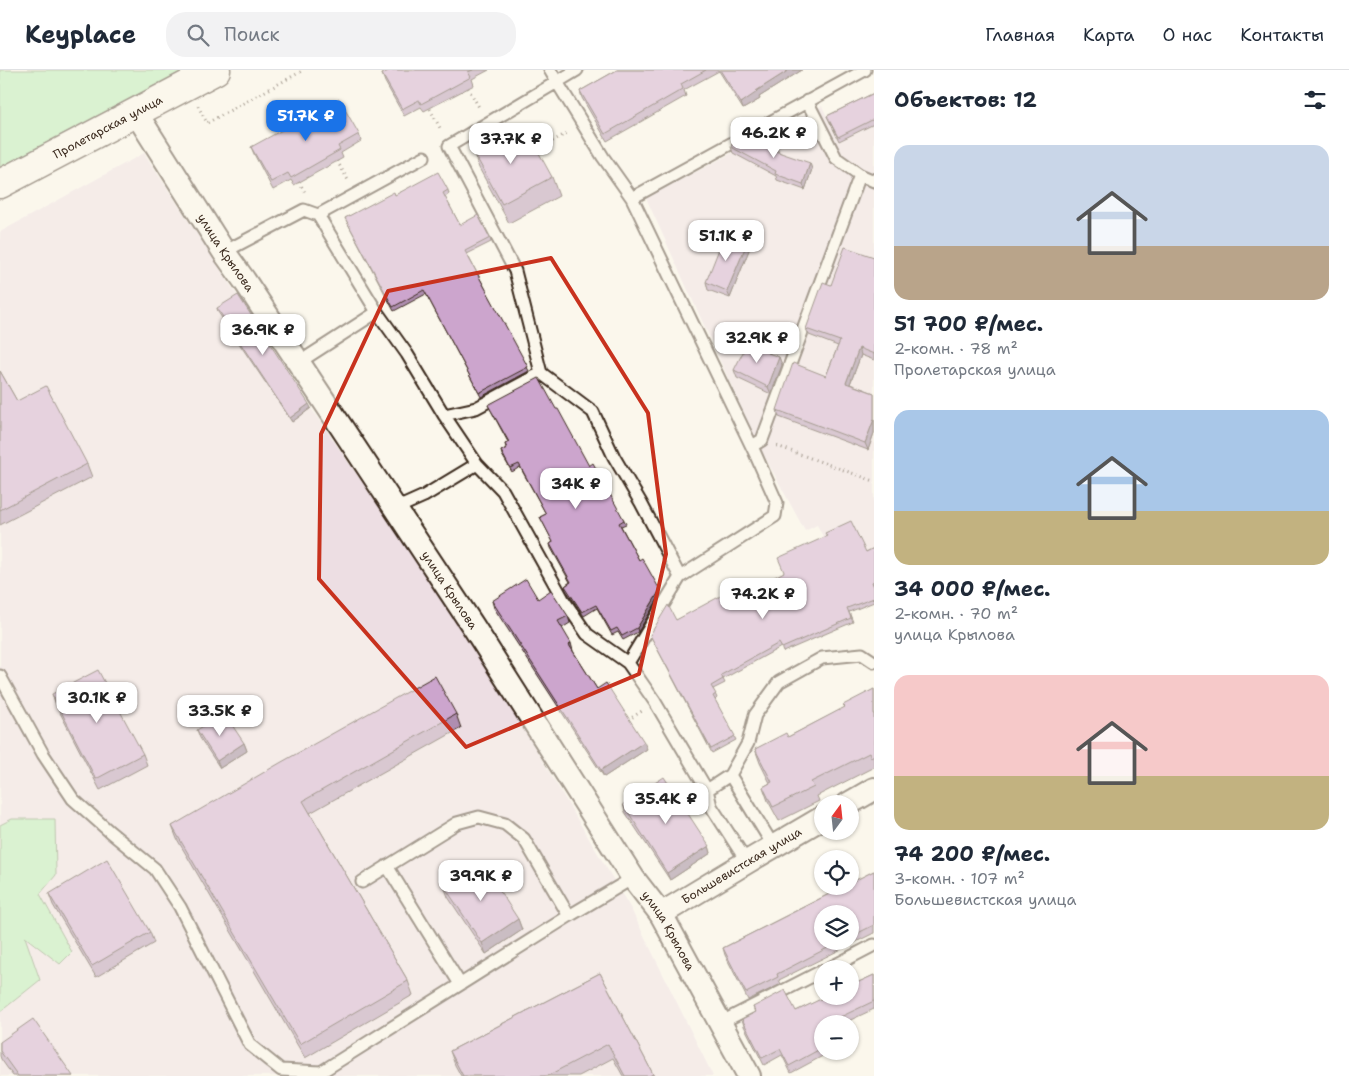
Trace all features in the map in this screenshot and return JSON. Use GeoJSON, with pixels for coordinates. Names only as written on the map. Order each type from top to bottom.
{"type":"FeatureCollection","features":[{"type":"Feature","properties":{"kind":"street","name":"Пролетарская улица"},"geometry":{"type":"LineString","coordinates":[[0,184],[216,70]]}},
{"type":"Feature","properties":{"kind":"street","name":"улица Крылова"},"geometry":{"type":"LineString","coordinates":[[136,113],[224,252],[473,626],[633,878],[661,914],[749,1076]]}},
{"type":"Feature","properties":{"kind":"street"},"geometry":{"type":"LineString","coordinates":[[859,798],[874,789]]}},
{"type":"Feature","properties":{"kind":"street","name":"Большевистская улица"},"geometry":{"type":"LineString","coordinates":[[661,914],[814,823]]}},
{"type":"Feature","properties":{"kind":"lane"},"geometry":{"type":"LineString","coordinates":[[550,70],[632,198],[757,443],[777,503],[774,516],[680,577],[628,663]]}},
{"type":"Feature","properties":{"kind":"lane"},"geometry":{"type":"LineString","coordinates":[[577,70],[449,146],[515,271],[541,373],[593,412],[614,457],[642,503],[680,577]]}},
{"type":"Feature","properties":{"kind":"lane"},"geometry":{"type":"LineString","coordinates":[[632,198],[865,70]]}},
{"type":"Feature","properties":{"kind":"lane"},"geometry":{"type":"LineString","coordinates":[[807,102],[836,158],[860,175],[874,180]]}},
{"type":"Feature","properties":{"kind":"lane"},"geometry":{"type":"LineString","coordinates":[[318,215],[424,157]]}},
{"type":"Feature","properties":{"kind":"lane"},"geometry":{"type":"LineString","coordinates":[[757,443],[860,175]]}},
{"type":"Feature","properties":{"kind":"lane"},"geometry":{"type":"LineString","coordinates":[[224,252],[304,210],[318,215],[377,312],[407,354],[444,415],[477,464],[503,491],[563,599],[587,634],[628,663],[655,702],[707,790],[711,806],[747,862]]}},
{"type":"Feature","properties":{"kind":"lane"},"geometry":{"type":"LineString","coordinates":[[298,363],[377,312]]}},
{"type":"Feature","properties":{"kind":"lane"},"geometry":{"type":"LineString","coordinates":[[444,415],[476,408],[541,373]]}},
{"type":"Feature","properties":{"kind":"lane"},"geometry":{"type":"LineString","coordinates":[[395,508],[424,496],[477,464]]}},
{"type":"Feature","properties":{"kind":"lane"},"geometry":{"type":"LineString","coordinates":[[707,790],[730,775],[748,743],[755,715],[779,682],[822,658],[862,654],[874,662]]}},
{"type":"Feature","properties":{"kind":"lane"},"geometry":{"type":"LineString","coordinates":[[0,676],[43,754],[73,799],[155,868],[180,907],[250,1045],[282,1070],[321,1072],[569,916],[633,878]]}},
{"type":"Feature","properties":{"kind":"lane"},"geometry":{"type":"LineString","coordinates":[[730,775],[774,847]]}},
{"type":"Feature","properties":{"kind":"lane"},"geometry":{"type":"LineString","coordinates":[[362,882],[457,823],[479,818],[506,824],[524,839],[569,916]]}},
{"type":"Feature","properties":{"kind":"lane"},"geometry":{"type":"LineString","coordinates":[[387,866],[460,984]]}},
{"type":"Feature","properties":{"kind":"lane"},"geometry":{"type":"LineString","coordinates":[[846,960],[874,946]]}},
{"type":"Feature","properties":{"kind":"lane"},"geometry":{"type":"LineString","coordinates":[[720,1023],[814,975]]}},
{"type":"Feature","properties":{"kind":"path"},"geometry":{"type":"LineString","coordinates":[[186,86],[207,123],[304,70]]}},
{"type":"Feature","properties":{"kind":"path"},"geometry":{"type":"LineString","coordinates":[[468,88],[488,123]]}},
{"type":"Feature","properties":{"kind":"path"},"geometry":{"type":"LineString","coordinates":[[430,109],[449,146]]}},
{"type":"Feature","properties":{"kind":"path"},"geometry":{"type":"LineString","coordinates":[[534,152],[584,124]]}},
{"type":"Feature","properties":{"kind":"path"},"geometry":{"type":"LineString","coordinates":[[757,443],[874,482]]}},
{"type":"Feature","properties":{"kind":"highlighted area"},"geometry":{"type":"Polygon","coordinates":[[[551,258],[648,413],[666,554],[639,674],[466,747],[319,579],[321,434],[388,291],[551,258]]]}},
{"type":"Feature","properties":{"kind":"shaded area"},"geometry":{"type":"Polygon","coordinates":[[[822,106],[839,141],[874,124],[874,553],[841,571],[817,525],[805,531],[760,448],[646,198],[822,106]]]}},
{"type":"Feature","properties":{"kind":"shaded area"},"geometry":{"type":"Polygon","coordinates":[[[144,153],[311,408],[465,631],[631,909],[713,1076],[0,1076],[0,232],[144,153]]]}},
{"type":"Feature","properties":{"kind":"green space"},"geometry":{"type":"Polygon","coordinates":[[[0,70],[184,70],[0,167],[0,70]]]}},
{"type":"Feature","properties":{"kind":"green space"},"geometry":{"type":"Polygon","coordinates":[[[12,819],[55,819],[56,875],[40,894],[72,952],[60,964],[25,937],[40,980],[0,1012],[0,825],[12,819]]]}},
{"type":"Feature","properties":{"kind":"building"},"geometry":{"type":"Polygon","coordinates":[[[390,70],[473,70],[468,72],[471,77],[421,104],[419,100],[402,109],[382,74],[390,70]]]}},
{"type":"Feature","properties":{"kind":"building"},"geometry":{"type":"Polygon","coordinates":[[[617,70],[706,70],[681,84],[683,89],[605,134],[580,91],[617,70]]]}},
{"type":"Feature","properties":{"kind":"building"},"geometry":{"type":"Polygon","coordinates":[[[720,70],[789,70],[741,103],[720,70]]]}},
{"type":"Feature","properties":{"kind":"building"},"geometry":{"type":"Polygon","coordinates":[[[874,93],[874,119],[838,137],[827,116],[874,93]]]}},
{"type":"Feature","properties":{"kind":"building"},"geometry":{"type":"Polygon","coordinates":[[[339,99],[359,134],[338,146],[340,150],[291,178],[288,173],[271,182],[251,147],[339,99]]]}},
{"type":"Feature","properties":{"kind":"building"},"geometry":{"type":"Polygon","coordinates":[[[513,127],[524,146],[533,142],[552,177],[502,204],[472,149],[513,127]]]}},
{"type":"Feature","properties":{"kind":"building"},"geometry":{"type":"Polygon","coordinates":[[[758,137],[777,147],[775,151],[810,163],[803,184],[775,174],[776,171],[731,147],[732,144],[741,139],[754,144],[758,137]]]}},
{"type":"Feature","properties":{"kind":"building"},"geometry":{"type":"Polygon","coordinates":[[[438,172],[448,190],[443,193],[460,225],[478,215],[490,238],[465,251],[528,367],[479,393],[424,290],[393,307],[345,218],[394,192],[395,195],[438,172]]]}},
{"type":"Feature","properties":{"kind":"building"},"geometry":{"type":"Polygon","coordinates":[[[725,234],[747,243],[727,291],[706,282],[725,234]]]}},
{"type":"Feature","properties":{"kind":"building"},"geometry":{"type":"Polygon","coordinates":[[[845,247],[874,257],[874,354],[859,348],[846,383],[874,393],[874,419],[865,443],[777,410],[793,363],[826,376],[840,341],[806,329],[823,282],[831,285],[845,247]]]}},
{"type":"Feature","properties":{"kind":"building"},"geometry":{"type":"Polygon","coordinates":[[[238,295],[309,404],[290,418],[217,308],[238,295]]]}},
{"type":"Feature","properties":{"kind":"building"},"geometry":{"type":"Polygon","coordinates":[[[748,342],[779,357],[768,387],[734,370],[748,342]]]}},
{"type":"Feature","properties":{"kind":"building"},"geometry":{"type":"Polygon","coordinates":[[[0,371],[17,401],[46,386],[87,464],[0,510],[0,371]]]}},
{"type":"Feature","properties":{"kind":"building"},"geometry":{"type":"Polygon","coordinates":[[[539,378],[589,466],[593,463],[624,520],[619,523],[639,560],[642,558],[660,590],[637,628],[622,636],[617,628],[611,631],[596,605],[582,612],[565,586],[571,582],[550,544],[553,542],[540,517],[546,514],[519,464],[510,468],[501,451],[507,448],[505,444],[509,442],[488,405],[539,378]]]}},
{"type":"Feature","properties":{"kind":"building"},"geometry":{"type":"Polygon","coordinates":[[[851,521],[866,552],[874,548],[874,581],[872,582],[874,598],[847,608],[851,618],[782,648],[779,643],[721,675],[723,679],[711,686],[716,694],[713,696],[735,736],[711,749],[650,635],[668,605],[676,620],[741,585],[745,593],[784,572],[778,558],[827,536],[825,533],[851,521]]]}},
{"type":"Feature","properties":{"kind":"building"},"geometry":{"type":"Polygon","coordinates":[[[526,579],[538,599],[551,590],[568,616],[558,621],[571,643],[569,645],[597,689],[606,683],[644,742],[601,770],[492,601],[526,579]]]}},
{"type":"Feature","properties":{"kind":"building"},"geometry":{"type":"Polygon","coordinates":[[[98,670],[143,754],[96,779],[52,694],[98,670]]]}},
{"type":"Feature","properties":{"kind":"building"},"geometry":{"type":"Polygon","coordinates":[[[435,676],[456,714],[303,801],[408,981],[300,1044],[172,826],[435,676]]]}},
{"type":"Feature","properties":{"kind":"building"},"geometry":{"type":"Polygon","coordinates":[[[874,689],[874,755],[871,757],[869,753],[811,782],[814,787],[773,807],[763,787],[772,782],[755,749],[786,733],[788,737],[845,707],[843,705],[874,689]]]}},
{"type":"Feature","properties":{"kind":"building"},"geometry":{"type":"Polygon","coordinates":[[[224,713],[244,743],[217,761],[197,730],[224,713]]]}},
{"type":"Feature","properties":{"kind":"building"},"geometry":{"type":"Polygon","coordinates":[[[664,777],[709,846],[667,873],[623,804],[664,777]]]}},
{"type":"Feature","properties":{"kind":"building"},"geometry":{"type":"Polygon","coordinates":[[[107,859],[150,932],[92,966],[49,894],[107,859]]]}},
{"type":"Feature","properties":{"kind":"building"},"geometry":{"type":"Polygon","coordinates":[[[481,862],[518,919],[482,943],[444,886],[481,862]]]}},
{"type":"Feature","properties":{"kind":"building"},"geometry":{"type":"Polygon","coordinates":[[[874,871],[874,925],[859,932],[859,905],[814,905],[814,950],[824,950],[777,974],[778,977],[746,993],[723,948],[827,895],[859,895],[859,878],[874,871]]]}},
{"type":"Feature","properties":{"kind":"building"},"geometry":{"type":"Polygon","coordinates":[[[600,973],[653,1074],[649,1076],[625,1076],[608,1044],[547,1076],[463,1076],[450,1051],[600,973]]]}},
{"type":"Feature","properties":{"kind":"building"},"geometry":{"type":"Polygon","coordinates":[[[874,975],[874,1001],[845,1015],[814,1015],[814,1052],[789,1066],[780,1049],[762,1058],[742,1019],[756,1012],[753,1007],[785,990],[796,1011],[814,1002],[814,1005],[859,1005],[859,982],[874,975]]]}},
{"type":"Feature","properties":{"kind":"building"},"geometry":{"type":"Polygon","coordinates":[[[33,1019],[73,1076],[18,1076],[0,1051],[0,1042],[33,1019]]]}}]}
